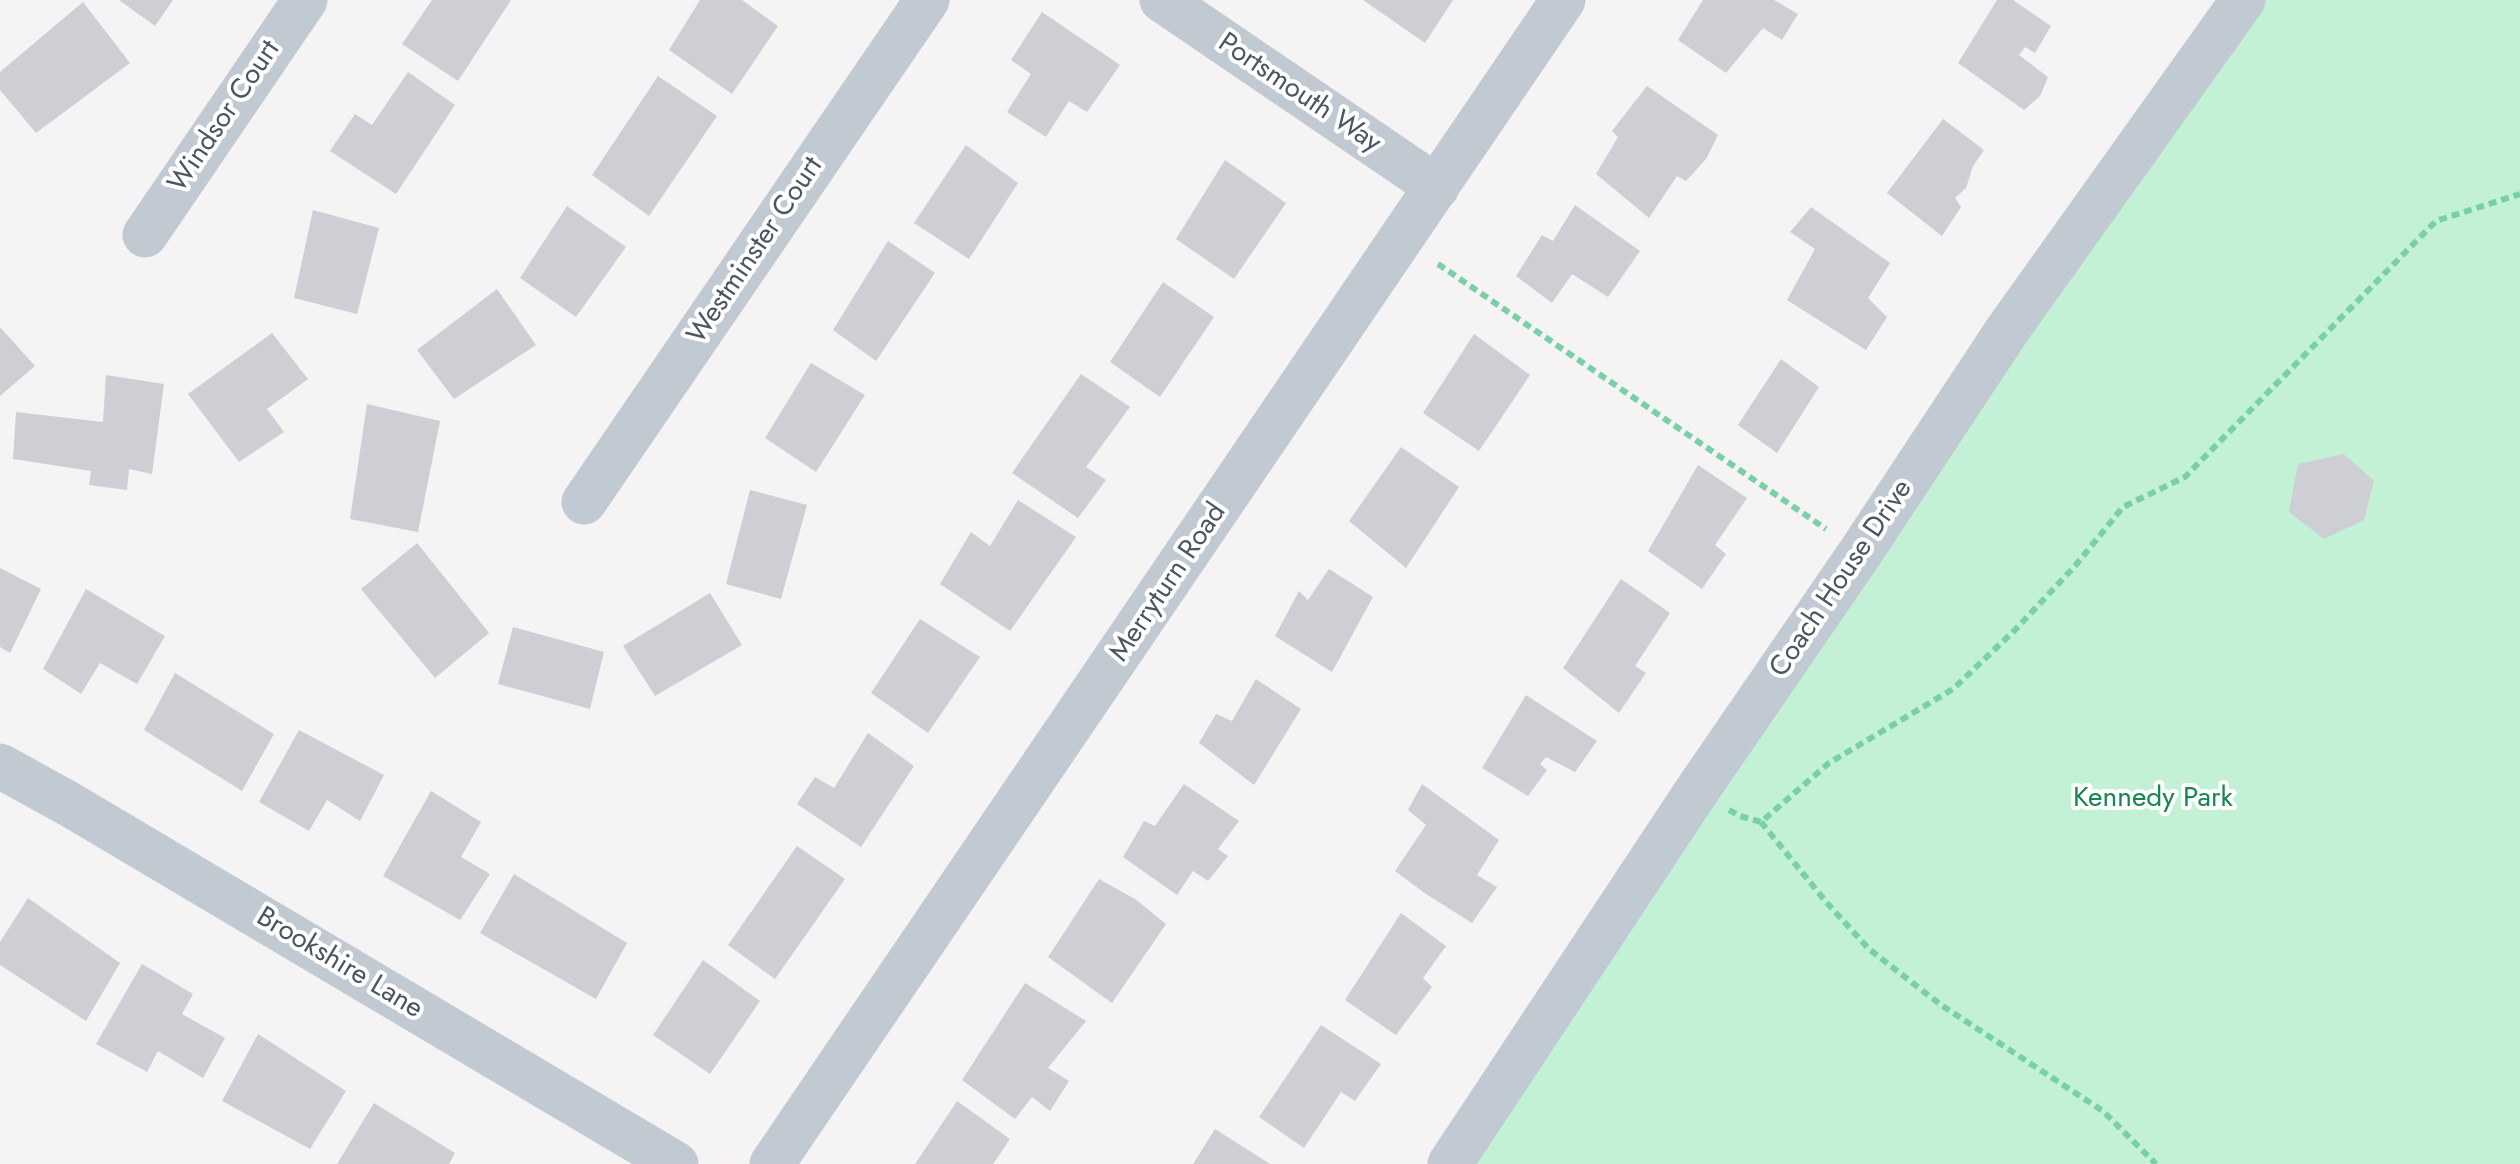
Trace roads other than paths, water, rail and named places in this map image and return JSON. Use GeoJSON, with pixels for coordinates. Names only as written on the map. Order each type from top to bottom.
{"type":"FeatureCollection","features":[{"type":"Feature","properties":{"kind":"street","name":"Windsor Court"},"geometry":{"type":"LineString","coordinates":[[145,235],[305,0]]}},
{"type":"Feature","properties":{"kind":"street","name":"Westminster Court"},"geometry":{"type":"LineString","coordinates":[[584,502],[927,0]]}},
{"type":"Feature","properties":{"kind":"street","name":"Portsmouth Way"},"geometry":{"type":"LineString","coordinates":[[1162,0],[1437,187]]}},
{"type":"Feature","properties":{"kind":"street","name":"Merryturn Road"},"geometry":{"type":"LineString","coordinates":[[772,1164],[1564,0]]}},
{"type":"Feature","properties":{"kind":"street","name":"Coach House Drive"},"geometry":{"type":"LineString","coordinates":[[1450,1164],[2008,329],[2243,0]]}},
{"type":"Feature","properties":{"kind":"street","name":"Brookshire Lane"},"geometry":{"type":"LineString","coordinates":[[0,766],[676,1164]]}},
{"type":"Feature","properties":{"kind":"park label","name":"Kennedy Park"},"geometry":{"type":"Point","coordinates":[2153,799]}}]}
